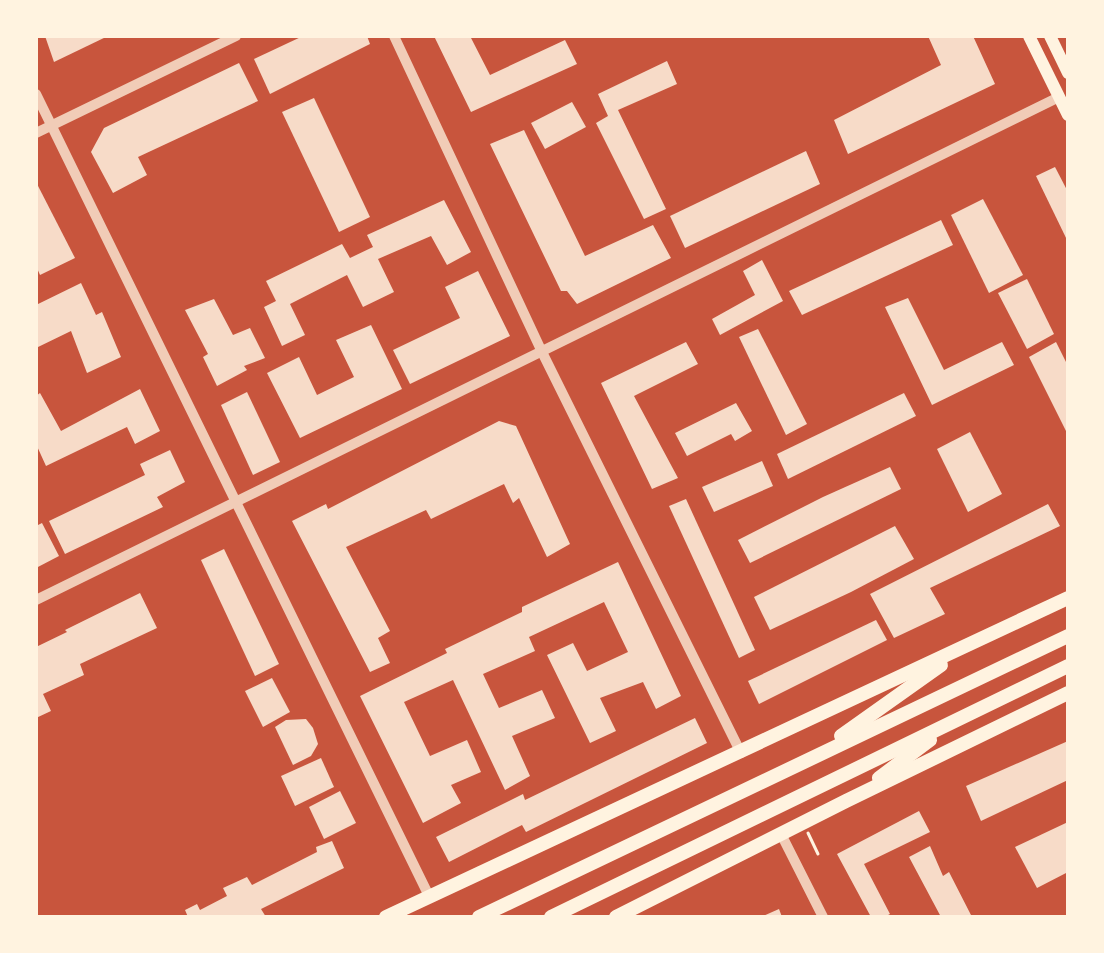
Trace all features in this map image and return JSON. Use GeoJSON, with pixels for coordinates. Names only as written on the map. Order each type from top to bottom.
{"type":"FeatureCollection","features":[{"type":"Feature","properties":{"kind":"highway"},"geometry":{"type":"LineString","coordinates":[[386,917],[1068,598]]}},
{"type":"Feature","properties":{"kind":"highway"},"geometry":{"type":"LineString","coordinates":[[479,917],[1068,636]]}},
{"type":"Feature","properties":{"kind":"highway"},"geometry":{"type":"LineString","coordinates":[[812,757],[971,643]]}},
{"type":"Feature","properties":{"kind":"highway"},"geometry":{"type":"LineString","coordinates":[[551,917],[1068,666]]}},
{"type":"Feature","properties":{"kind":"highway"},"geometry":{"type":"LineString","coordinates":[[616,917],[1068,693]]}},
{"type":"Feature","properties":{"kind":"highway"},"geometry":{"type":"LineString","coordinates":[[846,801],[963,717]]}},
{"type":"Feature","properties":{"kind":"main road"},"geometry":{"type":"LineString","coordinates":[[1029,36],[1068,115]]}},
{"type":"Feature","properties":{"kind":"main road"},"geometry":{"type":"LineString","coordinates":[[1050,36],[1068,73]]}},
{"type":"Feature","properties":{"kind":"street"},"geometry":{"type":"LineString","coordinates":[[36,133],[236,36]]}},
{"type":"Feature","properties":{"kind":"street"},"geometry":{"type":"LineString","coordinates":[[394,36],[542,352],[741,753]]}},
{"type":"Feature","properties":{"kind":"street"},"geometry":{"type":"LineString","coordinates":[[36,94],[429,896]]}},
{"type":"Feature","properties":{"kind":"street"},"geometry":{"type":"LineString","coordinates":[[36,600],[1059,97]]}},
{"type":"Feature","properties":{"kind":"street"},"geometry":{"type":"LineString","coordinates":[[781,834],[823,917]]}},
{"type":"Feature","properties":{"kind":"building"},"geometry":{"type":"Polygon","coordinates":[[[45,36],[108,36],[54,62],[45,36]]]}},
{"type":"Feature","properties":{"kind":"building"},"geometry":{"type":"Polygon","coordinates":[[[303,36],[367,36],[370,44],[270,94],[254,59],[303,36]]]}},
{"type":"Feature","properties":{"kind":"building"},"geometry":{"type":"Polygon","coordinates":[[[434,36],[470,36],[490,75],[565,40],[577,64],[471,112],[434,36]]]}},
{"type":"Feature","properties":{"kind":"building"},"geometry":{"type":"Polygon","coordinates":[[[928,36],[973,36],[995,84],[848,154],[834,120],[941,65],[928,36]]]}},
{"type":"Feature","properties":{"kind":"building"},"geometry":{"type":"Polygon","coordinates":[[[667,61],[677,84],[618,110],[666,209],[644,219],[596,123],[608,116],[598,94],[667,61]]]}},
{"type":"Feature","properties":{"kind":"building"},"geometry":{"type":"Polygon","coordinates":[[[239,63],[258,101],[138,157],[147,175],[113,193],[91,152],[104,128],[239,63]]]}},
{"type":"Feature","properties":{"kind":"building"},"geometry":{"type":"Polygon","coordinates":[[[314,98],[370,217],[339,232],[282,112],[314,98]]]}},
{"type":"Feature","properties":{"kind":"building"},"geometry":{"type":"Polygon","coordinates":[[[572,102],[586,127],[545,149],[531,123],[572,102]]]}},
{"type":"Feature","properties":{"kind":"building"},"geometry":{"type":"Polygon","coordinates":[[[524,130],[585,256],[653,225],[671,258],[577,304],[567,291],[561,291],[490,144],[524,130]]]}},
{"type":"Feature","properties":{"kind":"building"},"geometry":{"type":"Polygon","coordinates":[[[806,151],[820,184],[685,248],[670,216],[806,151]]]}},
{"type":"Feature","properties":{"kind":"building"},"geometry":{"type":"Polygon","coordinates":[[[1055,167],[1068,192],[1068,242],[1036,176],[1055,167]]]}},
{"type":"Feature","properties":{"kind":"building"},"geometry":{"type":"Polygon","coordinates":[[[36,182],[75,258],[40,275],[36,266],[36,182]]]}},
{"type":"Feature","properties":{"kind":"building"},"geometry":{"type":"Polygon","coordinates":[[[983,199],[1023,275],[989,293],[951,215],[983,199]]]}},
{"type":"Feature","properties":{"kind":"building"},"geometry":{"type":"Polygon","coordinates":[[[444,200],[471,252],[447,265],[431,236],[378,259],[394,292],[363,307],[347,275],[290,304],[305,335],[282,346],[264,307],[276,301],[266,281],[342,244],[350,258],[373,247],[367,235],[444,200]]]}},
{"type":"Feature","properties":{"kind":"building"},"geometry":{"type":"Polygon","coordinates":[[[941,220],[953,245],[802,315],[789,291],[941,220]]]}},
{"type":"Feature","properties":{"kind":"building"},"geometry":{"type":"Polygon","coordinates":[[[762,260],[783,301],[720,335],[712,319],[755,295],[743,271],[762,260]]]}},
{"type":"Feature","properties":{"kind":"building"},"geometry":{"type":"Polygon","coordinates":[[[478,271],[510,336],[410,384],[393,350],[460,318],[445,287],[478,271]]]}},
{"type":"Feature","properties":{"kind":"building"},"geometry":{"type":"Polygon","coordinates":[[[1027,279],[1054,334],[1027,349],[998,293],[1027,279]]]}},
{"type":"Feature","properties":{"kind":"building"},"geometry":{"type":"Polygon","coordinates":[[[81,283],[96,315],[102,312],[121,357],[87,373],[71,331],[36,348],[36,305],[81,283]]]}},
{"type":"Feature","properties":{"kind":"building"},"geometry":{"type":"Polygon","coordinates":[[[908,298],[944,370],[1002,342],[1014,365],[932,405],[885,307],[908,298]]]}},
{"type":"Feature","properties":{"kind":"building"},"geometry":{"type":"Polygon","coordinates":[[[214,299],[233,335],[250,328],[265,358],[244,366],[247,370],[217,386],[203,357],[208,354],[185,310],[214,299]]]}},
{"type":"Feature","properties":{"kind":"building"},"geometry":{"type":"Polygon","coordinates":[[[371,325],[402,389],[300,438],[267,373],[299,357],[317,395],[354,377],[336,340],[371,325]]]}},
{"type":"Feature","properties":{"kind":"building"},"geometry":{"type":"Polygon","coordinates":[[[758,329],[807,424],[786,435],[739,337],[758,329]]]}},
{"type":"Feature","properties":{"kind":"building"},"geometry":{"type":"Polygon","coordinates":[[[686,342],[698,364],[634,396],[678,478],[652,489],[601,383],[686,342]]]}},
{"type":"Feature","properties":{"kind":"building"},"geometry":{"type":"Polygon","coordinates":[[[1056,342],[1068,366],[1068,435],[1029,357],[1056,342]]]}},
{"type":"Feature","properties":{"kind":"building"},"geometry":{"type":"Polygon","coordinates":[[[140,389],[160,431],[135,444],[127,427],[46,466],[36,444],[36,396],[40,393],[61,431],[140,389]]]}},
{"type":"Feature","properties":{"kind":"building"},"geometry":{"type":"Polygon","coordinates":[[[247,392],[280,462],[253,475],[221,405],[247,392]]]}},
{"type":"Feature","properties":{"kind":"building"},"geometry":{"type":"Polygon","coordinates":[[[904,393],[916,416],[788,479],[777,454],[904,393]]]}},
{"type":"Feature","properties":{"kind":"building"},"geometry":{"type":"Polygon","coordinates":[[[736,403],[752,431],[735,441],[731,434],[687,456],[675,433],[736,403]]]}},
{"type":"Feature","properties":{"kind":"building"},"geometry":{"type":"Polygon","coordinates":[[[499,421],[516,426],[570,544],[547,557],[519,498],[513,503],[504,484],[431,519],[426,510],[346,547],[390,631],[378,638],[390,663],[370,672],[292,521],[326,504],[328,509],[499,421]]]}},
{"type":"Feature","properties":{"kind":"building"},"geometry":{"type":"Polygon","coordinates":[[[970,432],[1002,494],[968,512],[937,449],[970,432]]]}},
{"type":"Feature","properties":{"kind":"building"},"geometry":{"type":"Polygon","coordinates":[[[170,450],[185,482],[157,497],[163,507],[65,554],[49,521],[145,475],[140,464],[170,450]]]}},
{"type":"Feature","properties":{"kind":"building"},"geometry":{"type":"Polygon","coordinates":[[[762,461],[773,486],[714,512],[702,487],[762,461]]]}},
{"type":"Feature","properties":{"kind":"building"},"geometry":{"type":"Polygon","coordinates":[[[890,467],[901,489],[750,563],[738,540],[890,467]]]}},
{"type":"Feature","properties":{"kind":"building"},"geometry":{"type":"Polygon","coordinates":[[[686,499],[755,650],[739,658],[669,506],[686,499]]]}},
{"type":"Feature","properties":{"kind":"building"},"geometry":{"type":"Polygon","coordinates":[[[1048,504],[1060,526],[930,588],[945,614],[894,638],[870,594],[1048,504]]]}},
{"type":"Feature","properties":{"kind":"building"},"geometry":{"type":"Polygon","coordinates":[[[42,523],[59,556],[36,568],[36,526],[42,523]]]}},
{"type":"Feature","properties":{"kind":"building"},"geometry":{"type":"Polygon","coordinates":[[[895,526],[914,559],[770,630],[754,597],[895,526]]]}},
{"type":"Feature","properties":{"kind":"building"},"geometry":{"type":"Polygon","coordinates":[[[224,549],[279,664],[255,676],[201,560],[224,549]]]}},
{"type":"Feature","properties":{"kind":"building"},"geometry":{"type":"Polygon","coordinates":[[[618,562],[681,696],[656,709],[643,682],[600,698],[616,731],[590,743],[547,655],[573,643],[587,671],[628,652],[604,602],[529,637],[535,651],[483,674],[499,708],[542,690],[555,718],[512,736],[530,776],[505,790],[453,680],[404,702],[430,756],[467,740],[481,772],[451,785],[461,803],[423,823],[360,696],[447,653],[445,649],[522,612],[522,607],[618,562]]]}},
{"type":"Feature","properties":{"kind":"building"},"geometry":{"type":"Polygon","coordinates":[[[140,593],[157,628],[80,664],[84,675],[43,694],[51,711],[36,718],[36,647],[140,593]]]}},
{"type":"Feature","properties":{"kind":"building"},"geometry":{"type":"Polygon","coordinates":[[[876,620],[887,640],[759,704],[748,681],[876,620]]]}},
{"type":"Feature","properties":{"kind":"building"},"geometry":{"type":"Polygon","coordinates":[[[272,678],[290,712],[263,727],[245,691],[272,678]]]}},
{"type":"Feature","properties":{"kind":"building"},"geometry":{"type":"Polygon","coordinates":[[[695,718],[707,743],[526,832],[522,825],[449,862],[436,837],[523,794],[525,800],[695,718]]]}},
{"type":"Feature","properties":{"kind":"building"},"geometry":{"type":"Polygon","coordinates":[[[306,719],[313,728],[318,744],[311,756],[293,765],[275,727],[286,720],[306,719]]]}},
{"type":"Feature","properties":{"kind":"building"},"geometry":{"type":"Polygon","coordinates":[[[1068,741],[1068,780],[981,821],[966,786],[1068,741]]]}},
{"type":"Feature","properties":{"kind":"building"},"geometry":{"type":"Polygon","coordinates":[[[321,758],[334,787],[295,806],[281,776],[321,758]]]}},
{"type":"Feature","properties":{"kind":"building"},"geometry":{"type":"Polygon","coordinates":[[[340,791],[356,823],[324,839],[309,807],[340,791]]]}},
{"type":"Feature","properties":{"kind":"building"},"geometry":{"type":"Polygon","coordinates":[[[919,811],[930,832],[864,864],[890,914],[871,917],[837,854],[919,811]]]}},
{"type":"Feature","properties":{"kind":"building"},"geometry":{"type":"Polygon","coordinates":[[[1068,822],[1068,872],[1037,888],[1015,847],[1068,822]]]}},
{"type":"Feature","properties":{"kind":"building"},"geometry":{"type":"Polygon","coordinates":[[[332,841],[344,868],[261,909],[266,917],[188,917],[185,910],[197,904],[200,910],[227,896],[223,888],[247,877],[252,885],[317,852],[316,847],[332,841]]]}},
{"type":"Feature","properties":{"kind":"building"},"geometry":{"type":"Polygon","coordinates":[[[930,846],[943,876],[949,872],[972,917],[941,917],[909,857],[930,846]]]}},
{"type":"Feature","properties":{"kind":"building"},"geometry":{"type":"Polygon","coordinates":[[[779,909],[782,917],[761,917],[779,909]]]}}]}
